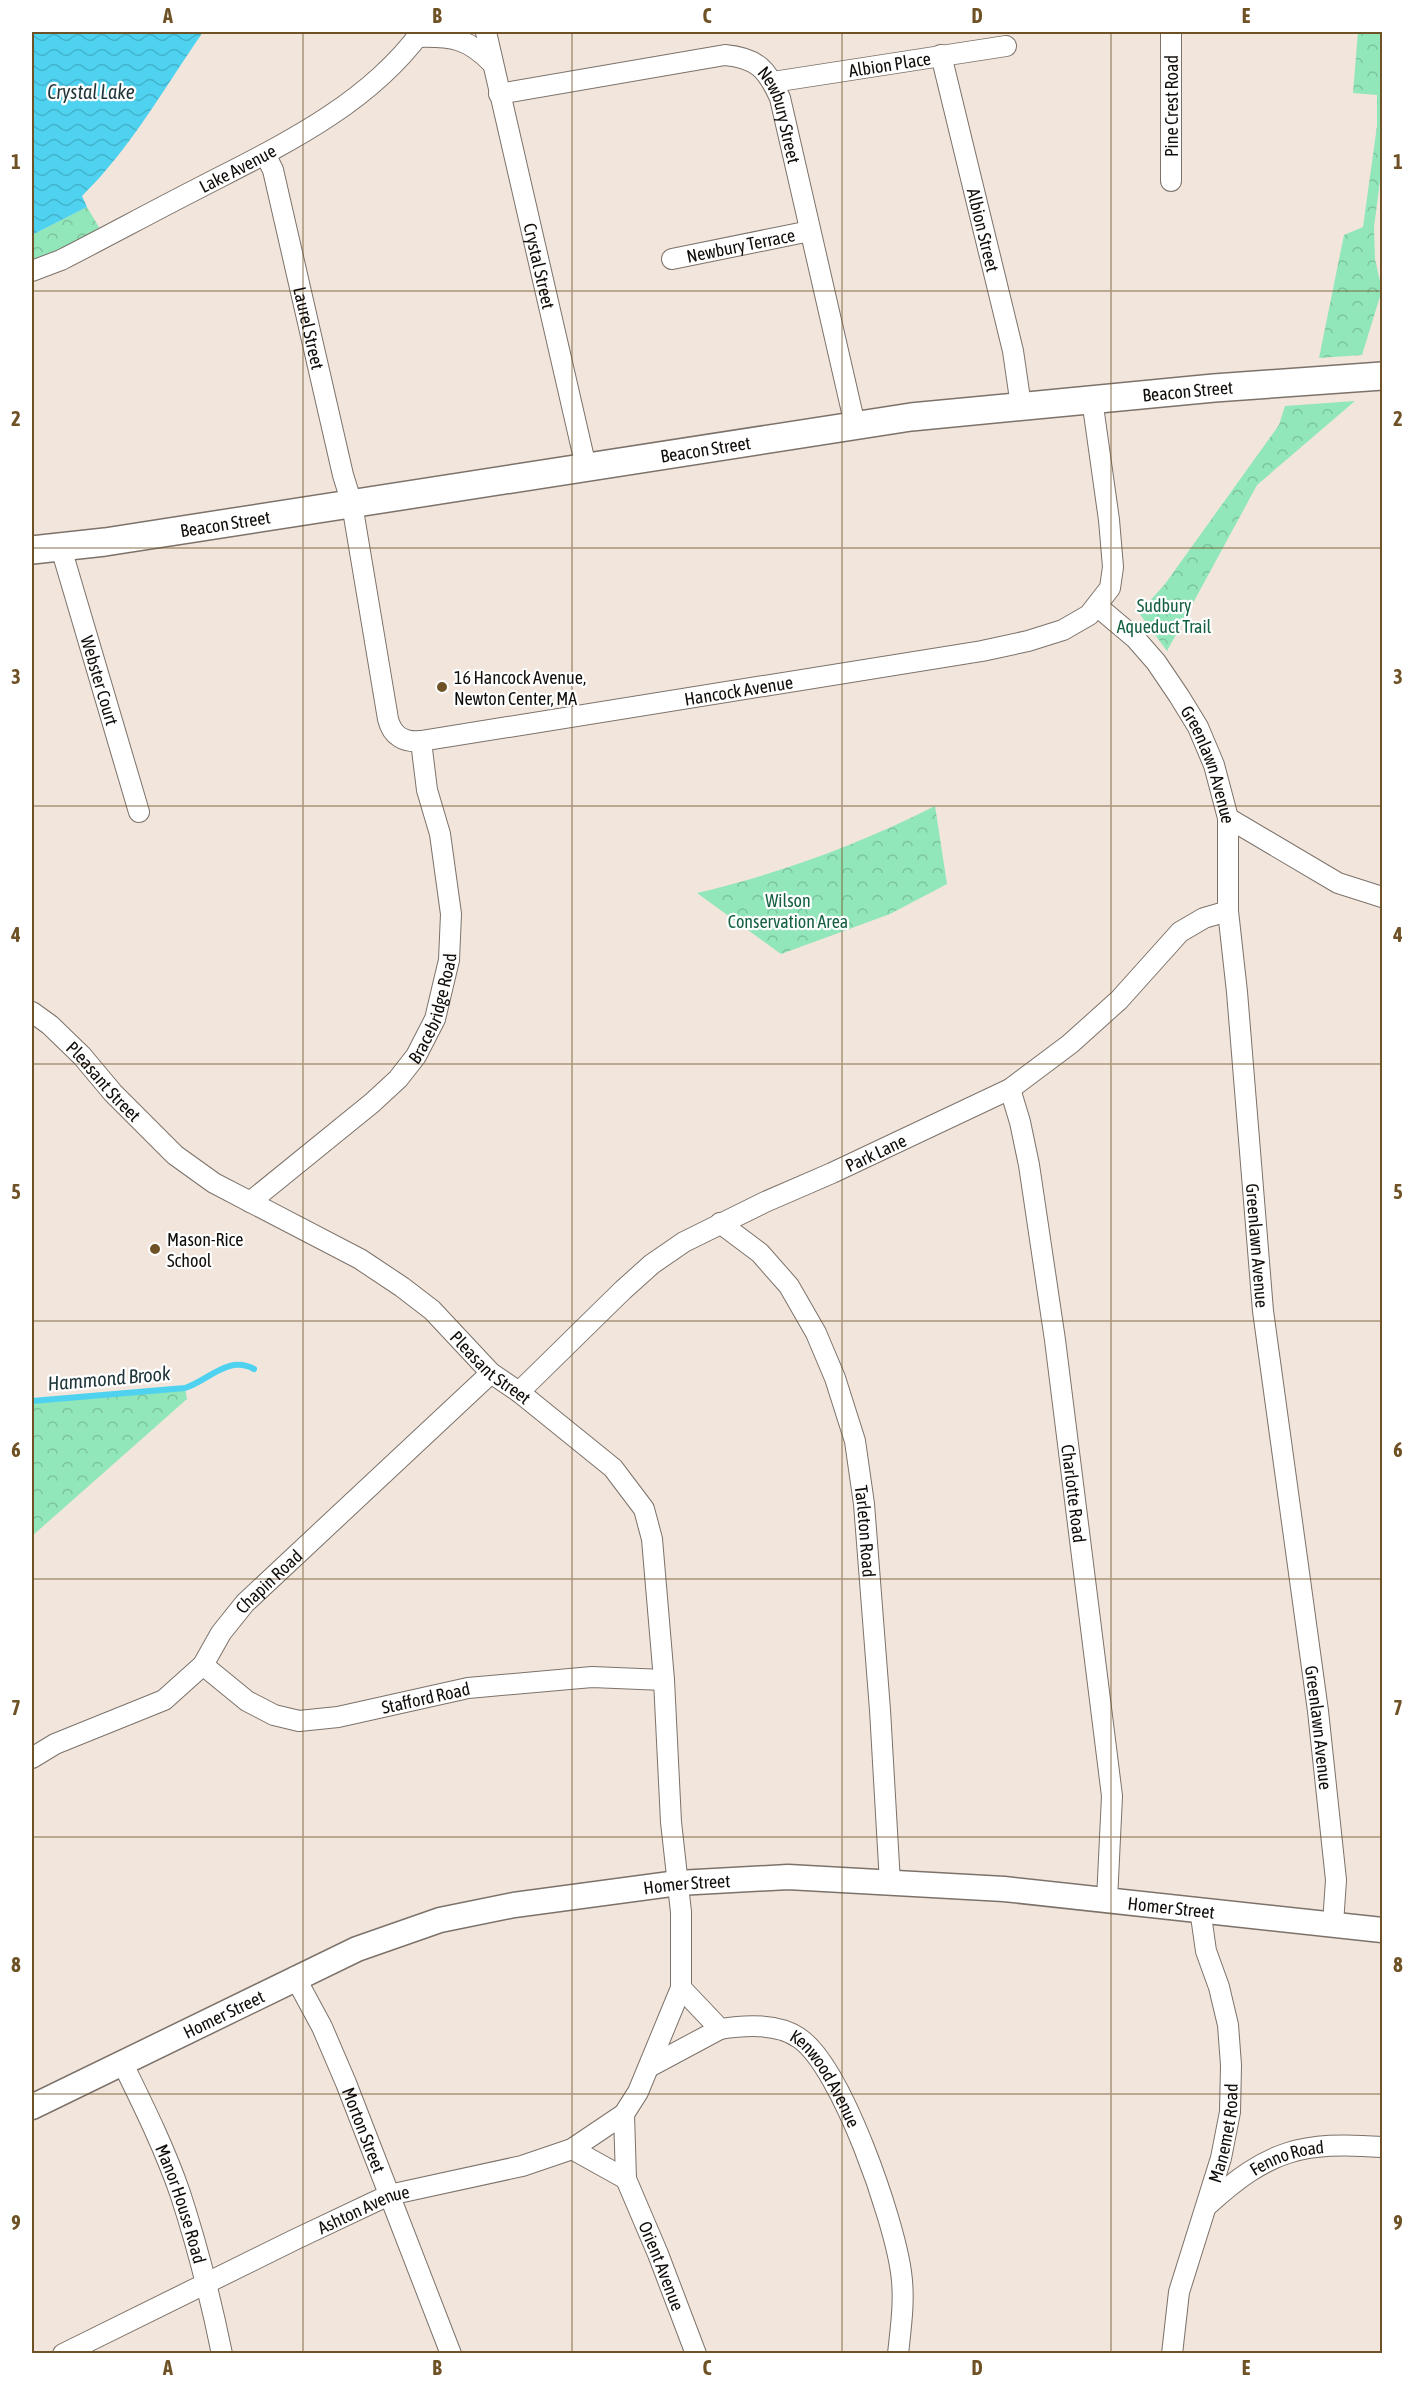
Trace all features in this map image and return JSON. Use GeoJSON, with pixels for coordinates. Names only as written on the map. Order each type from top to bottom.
{"type":"FeatureCollection","features":[{"type":"Feature","properties":{"kind":"main road","name":"Beacon Street"},"geometry":{"type":"LineString","coordinates":[[32,550],[61,548],[352,504],[911,417],[1092,399],[1383,376]]}},
{"type":"Feature","properties":{"kind":"street","name":"Crystal Street"},"geometry":{"type":"LineString","coordinates":[[486,32],[586,467]]}},
{"type":"Feature","properties":{"kind":"street","name":"Pine Crest Road"},"geometry":{"type":"LineString","coordinates":[[1171,32],[1171,181]]}},
{"type":"Feature","properties":{"kind":"street"},"geometry":{"type":"LineString","coordinates":[[418,34],[459,39],[478,48],[493,64]]}},
{"type":"Feature","properties":{"kind":"street","name":"Lake Avenue"},"geometry":{"type":"LineString","coordinates":[[32,272],[61,260],[307,132],[388,69],[418,34]]}},
{"type":"Feature","properties":{"kind":"street","name":"Albion Place"},"geometry":{"type":"LineString","coordinates":[[773,82],[1006,46]]}},
{"type":"Feature","properties":{"kind":"street","name":"Newbury Street"},"geometry":{"type":"LineString","coordinates":[[500,94],[725,56],[744,57],[761,67],[773,82],[780,98],[855,425]]}},
{"type":"Feature","properties":{"kind":"street","name":"Albion Street"},"geometry":{"type":"LineString","coordinates":[[941,56],[1013,351],[1021,406]]}},
{"type":"Feature","properties":{"kind":"street","name":"Laurel Street"},"geometry":{"type":"LineString","coordinates":[[266,154],[273,170],[345,483],[352,504]]}},
{"type":"Feature","properties":{"kind":"street","name":"Newbury Terrace"},"geometry":{"type":"LineString","coordinates":[[672,259],[810,231]]}},
{"type":"Feature","properties":{"kind":"street","name":"Hancock Avenue"},"geometry":{"type":"LineString","coordinates":[[352,504],[389,725],[395,734],[404,740],[421,741],[982,651],[1028,641],[1063,630],[1089,615],[1097,606],[1110,588],[1113,567],[1109,520],[1092,399]]}},
{"type":"Feature","properties":{"kind":"street","name":"Webster Court"},"geometry":{"type":"LineString","coordinates":[[61,548],[139,812]]}},
{"type":"Feature","properties":{"kind":"street","name":"Greenlawn Avenue"},"geometry":{"type":"LineString","coordinates":[[1097,606],[1135,638],[1156,662],[1179,696],[1198,727],[1214,765],[1228,818],[1228,911],[1237,992],[1263,1311],[1317,1711],[1336,1880],[1333,1924]]}},
{"type":"Feature","properties":{"kind":"street","name":"Bracebridge Road"},"geometry":{"type":"LineString","coordinates":[[250,1202],[372,1103],[398,1079],[416,1056],[435,1018],[449,960],[451,914],[440,834],[427,790],[421,741]]}},
{"type":"Feature","properties":{"kind":"street"},"geometry":{"type":"LineString","coordinates":[[1228,818],[1338,883],[1383,897]]}},
{"type":"Feature","properties":{"kind":"street","name":"Park Lane"},"geometry":{"type":"LineString","coordinates":[[519,1392],[593,1318],[652,1264],[684,1242],[720,1223],[1010,1089],[1070,1044],[1119,1000],[1180,932],[1204,918],[1228,911]]}},
{"type":"Feature","properties":{"kind":"street","name":"Pleasant Street"},"geometry":{"type":"LineString","coordinates":[[32,1012],[50,1025],[82,1056],[133,1114],[175,1155],[214,1183],[360,1258],[402,1287],[432,1310],[491,1373],[519,1392],[613,1468],[644,1509],[652,1539],[664,1680],[671,1822],[678,1883]]}},
{"type":"Feature","properties":{"kind":"street","name":"Charlotte Road"},"geometry":{"type":"LineString","coordinates":[[1010,1089],[1029,1165],[1053,1328],[1112,1796],[1107,1899]]}},
{"type":"Feature","properties":{"kind":"street","name":"Tarleton Road"},"geometry":{"type":"LineString","coordinates":[[720,1223],[760,1253],[789,1286],[816,1333],[835,1378],[855,1442],[864,1504],[880,1710],[890,1883]]}},
{"type":"Feature","properties":{"kind":"street","name":"Chapin Road"},"geometry":{"type":"LineString","coordinates":[[32,1758],[55,1744],[164,1700],[203,1665],[221,1633],[246,1603],[491,1373]]}},
{"type":"Feature","properties":{"kind":"street","name":"Stafford Road"},"geometry":{"type":"LineString","coordinates":[[203,1665],[248,1701],[274,1715],[299,1721],[338,1717],[478,1687],[592,1677],[664,1680]]}},
{"type":"Feature","properties":{"kind":"street","name":"Homer Street"},"geometry":{"type":"LineString","coordinates":[[32,2107],[294,1977],[357,1949],[441,1920],[514,1905],[678,1883],[788,1877],[1004,1889],[1383,1930]]}},
{"type":"Feature","properties":{"kind":"street"},"geometry":{"type":"LineString","coordinates":[[649,2067],[720,2029],[681,1988],[681,1912],[678,1883]]}},
{"type":"Feature","properties":{"kind":"street","name":"Manemet Road"},"geometry":{"type":"LineString","coordinates":[[1172,2354],[1179,2292],[1221,2158],[1230,2112],[1231,2065],[1228,2025],[1219,1987],[1206,1951],[1200,1910]]}},
{"type":"Feature","properties":{"kind":"street","name":"Morton Street"},"geometry":{"type":"LineString","coordinates":[[294,1977],[322,2027],[451,2354]]}},
{"type":"Feature","properties":{"kind":"street","name":"Ashton Avenue"},"geometry":{"type":"LineString","coordinates":[[63,2354],[389,2195],[522,2166],[572,2149],[624,2114],[639,2092],[681,1988]]}},
{"type":"Feature","properties":{"kind":"street","name":"Kenwood Avenue"},"geometry":{"type":"LineString","coordinates":[[720,2029],[737,2026],[774,2027],[798,2037],[817,2053],[838,2087],[869,2162],[901,2270],[903,2299],[898,2354]]}},
{"type":"Feature","properties":{"kind":"street","name":"Manor House Road"},"geometry":{"type":"LineString","coordinates":[[122,2062],[153,2125],[179,2192],[197,2250],[222,2354]]}},
{"type":"Feature","properties":{"kind":"street","name":"Orient Avenue"},"geometry":{"type":"LineString","coordinates":[[624,2114],[626,2179],[658,2254],[696,2354]]}},
{"type":"Feature","properties":{"kind":"street","name":"Fenno Road"},"geometry":{"type":"LineString","coordinates":[[1207,2206],[1235,2180],[1268,2159],[1302,2148],[1343,2144],[1383,2147]]}},
{"type":"Feature","properties":{"kind":"street"},"geometry":{"type":"LineString","coordinates":[[572,2149],[626,2179]]}},
{"type":"Feature","properties":{"kind":"green space"},"geometry":{"type":"Polygon","coordinates":[[[1358,32],[1382,32],[1382,166],[1374,227],[1375,259],[1382,290],[1362,355],[1319,358],[1344,235],[1363,227],[1377,126],[1377,95],[1353,93],[1358,32]]]}},
{"type":"Feature","properties":{"kind":"green space"},"geometry":{"type":"Polygon","coordinates":[[[87,207],[100,229],[52,253],[32,260],[32,235],[87,207]]]}},
{"type":"Feature","properties":{"kind":"green space","name":"Sudbury Aqueduct Trail"},"geometry":{"type":"Polygon","coordinates":[[[1355,401],[1257,485],[1167,651],[1139,613],[1165,584],[1279,425],[1285,406],[1355,401]]]}},
{"type":"Feature","properties":{"kind":"green space","name":"Wilson Conservation Area"},"geometry":{"type":"Polygon","coordinates":[[[935,806],[947,884],[890,914],[781,954],[697,893],[819,857],[935,806]]]}},
{"type":"Feature","properties":{"kind":"green space"},"geometry":{"type":"Polygon","coordinates":[[[185,1388],[187,1399],[32,1536],[32,1401],[185,1388]]]}},
{"type":"Feature","properties":{"kind":"water","name":"Crystal Lake"},"geometry":{"type":"Polygon","coordinates":[[[32,32],[203,32],[132,138],[82,196],[87,207],[32,235],[32,32]]]}},
{"type":"Feature","properties":{"kind":"waterway","name":"Hammond Brook"},"geometry":{"type":"LineString","coordinates":[[32,1401],[185,1388],[227,1367],[245,1365],[254,1369]]}},
{"type":"Feature","properties":{"kind":"place","name":"16 Hancock Avenue, Newton Center, MA"},"geometry":{"type":"Point","coordinates":[442,687]}},
{"type":"Feature","properties":{"kind":"place","name":"Mason-Rice School"},"geometry":{"type":"Point","coordinates":[155,1249]}}]}
